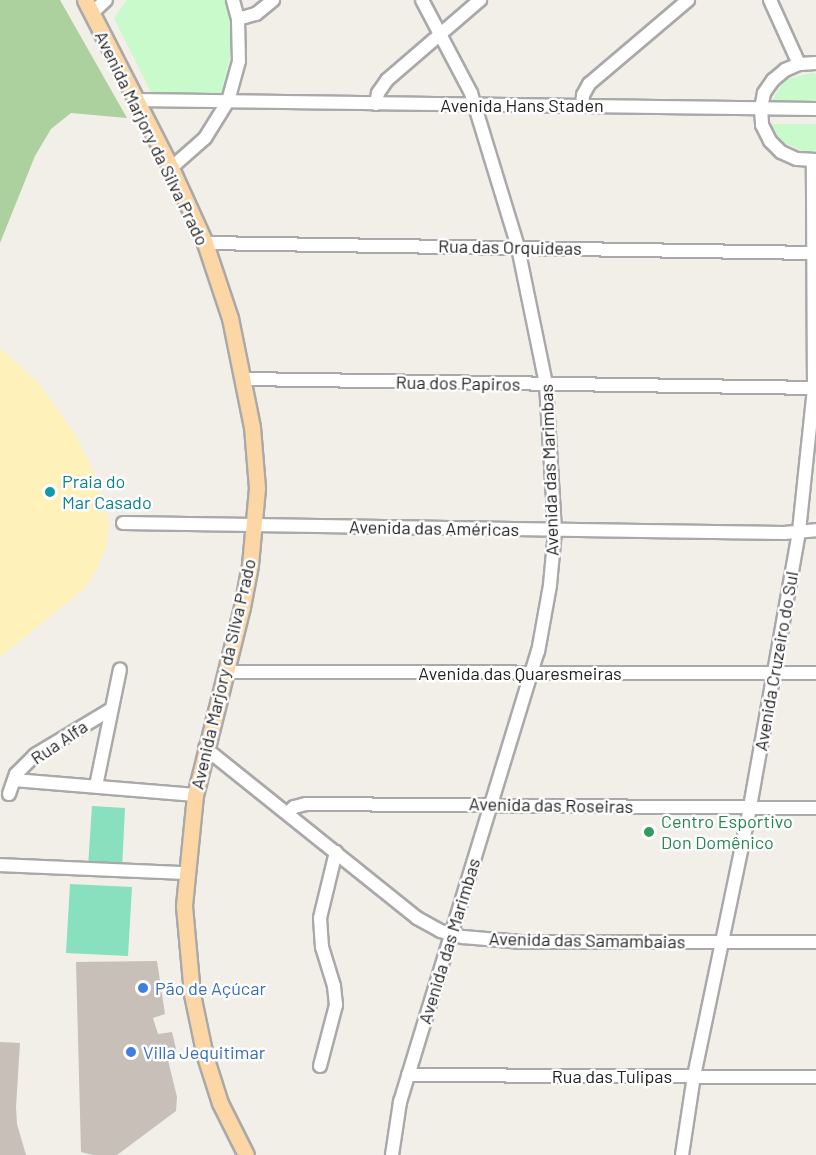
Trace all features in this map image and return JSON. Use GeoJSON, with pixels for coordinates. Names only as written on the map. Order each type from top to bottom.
{"type":"FeatureCollection","features":[{"type":"Feature","properties":{"kind":"main road","name":"Avenida Marjory da Silva Prado"},"geometry":{"type":"LineString","coordinates":[[88,7],[171,168],[205,243],[230,318],[244,379],[256,449],[255,524],[242,607],[195,795],[186,873],[184,931],[197,1025],[220,1103],[246,1155]]}},
{"type":"Feature","properties":{"kind":"street"},"geometry":{"type":"LineString","coordinates":[[88,7],[106,0]]}},
{"type":"Feature","properties":{"kind":"street"},"geometry":{"type":"LineString","coordinates":[[171,168],[205,138],[228,101],[239,61],[238,19],[233,0]]}},
{"type":"Feature","properties":{"kind":"street"},"geometry":{"type":"LineString","coordinates":[[238,19],[256,14],[273,0]]}},
{"type":"Feature","properties":{"kind":"street","name":"Avenida das Marimbas"},"geometry":{"type":"LineString","coordinates":[[392,1155],[394,1129],[408,1075],[532,673],[546,614],[555,531],[546,384],[518,247],[476,105],[442,33],[422,0]]}},
{"type":"Feature","properties":{"kind":"street"},"geometry":{"type":"LineString","coordinates":[[376,104],[378,93],[387,80],[480,0]]}},
{"type":"Feature","properties":{"kind":"street"},"geometry":{"type":"LineString","coordinates":[[582,105],[583,95],[589,84],[688,0]]}},
{"type":"Feature","properties":{"kind":"street"},"geometry":{"type":"LineString","coordinates":[[770,0],[799,64]]}},
{"type":"Feature","properties":{"kind":"street"},"geometry":{"type":"LineString","coordinates":[[815,161],[797,159],[782,152],[770,141],[762,125],[761,109],[764,93],[773,80],[785,70],[799,64],[816,63]]}},
{"type":"Feature","properties":{"kind":"street","name":"Avenida Hans Staden"},"geometry":{"type":"LineString","coordinates":[[136,100],[816,109]]}},
{"type":"Feature","properties":{"kind":"street","name":"Avenida Cruzeiro do Sul"},"geometry":{"type":"LineString","coordinates":[[682,1155],[694,1076],[776,673],[799,531],[815,388],[815,161]]}},
{"type":"Feature","properties":{"kind":"street","name":"Rua das Orquideas"},"geometry":{"type":"LineString","coordinates":[[205,243],[815,253]]}},
{"type":"Feature","properties":{"kind":"street","name":"Rua dos Papiros"},"geometry":{"type":"LineString","coordinates":[[244,379],[815,388]]}},
{"type":"Feature","properties":{"kind":"street","name":"Avenida das Américas"},"geometry":{"type":"LineString","coordinates":[[123,523],[555,531],[784,533],[816,530]]}},
{"type":"Feature","properties":{"kind":"street","name":"Rua Alfa"},"geometry":{"type":"LineString","coordinates":[[96,786],[120,669]]}},
{"type":"Feature","properties":{"kind":"street","name":"Avenida das Quaresmeiras"},"geometry":{"type":"LineString","coordinates":[[225,672],[816,673]]}},
{"type":"Feature","properties":{"kind":"street","name":"Rua Alfa"},"geometry":{"type":"LineString","coordinates":[[9,794],[23,766],[35,755],[110,710]]}},
{"type":"Feature","properties":{"kind":"street","name":"Avenida das Samambaias"},"geometry":{"type":"LineString","coordinates":[[206,748],[417,918],[434,929],[452,935],[533,942],[816,942]]}},
{"type":"Feature","properties":{"kind":"street","name":"Rua Alfa"},"geometry":{"type":"LineString","coordinates":[[14,780],[195,795]]}},
{"type":"Feature","properties":{"kind":"street","name":"Avenida das Roseiras"},"geometry":{"type":"LineString","coordinates":[[288,813],[294,807],[306,804],[816,808]]}},
{"type":"Feature","properties":{"kind":"street"},"geometry":{"type":"LineString","coordinates":[[320,1066],[336,1005],[334,986],[322,947],[320,918],[336,852]]}},
{"type":"Feature","properties":{"kind":"street"},"geometry":{"type":"LineString","coordinates":[[0,865],[186,873]]}},
{"type":"Feature","properties":{"kind":"street","name":"Rua das Tulipas"},"geometry":{"type":"LineString","coordinates":[[408,1075],[816,1077]]}},
{"type":"Feature","properties":{"kind":"green space"},"geometry":{"type":"Polygon","coordinates":[[[0,0],[60,0],[127,118],[71,113],[51,129],[35,156],[0,243],[0,0]]]}},
{"type":"Feature","properties":{"kind":"green space"},"geometry":{"type":"Polygon","coordinates":[[[127,0],[227,0],[230,8],[232,45],[223,94],[152,94],[114,18],[127,0]]]}},
{"type":"Feature","properties":{"kind":"green space"},"geometry":{"type":"Polygon","coordinates":[[[816,74],[816,103],[771,103],[784,80],[816,74]]]}},
{"type":"Feature","properties":{"kind":"green space"},"geometry":{"type":"Polygon","coordinates":[[[771,124],[816,124],[816,152],[810,154],[782,142],[771,124]]]}},
{"type":"Feature","properties":{"kind":"green space"},"geometry":{"type":"Polygon","coordinates":[[[92,806],[125,808],[122,869],[88,867],[92,806]]]}},
{"type":"Feature","properties":{"kind":"green space"},"geometry":{"type":"Polygon","coordinates":[[[70,884],[132,887],[128,956],[66,953],[70,884]]]}},
{"type":"Feature","properties":{"kind":"sand","name":"Praia do Mar Casado"},"geometry":{"type":"Polygon","coordinates":[[[0,348],[40,385],[76,436],[96,477],[109,524],[107,544],[97,569],[84,589],[0,657],[0,348]]]}},
{"type":"Feature","properties":{"kind":"building"},"geometry":{"type":"Polygon","coordinates":[[[157,961],[165,1014],[153,1018],[158,1034],[172,1032],[177,1053],[167,1056],[177,1097],[176,1111],[117,1155],[93,1155],[81,1152],[76,962],[157,961]]]}},
{"type":"Feature","properties":{"kind":"building"},"geometry":{"type":"Polygon","coordinates":[[[0,1042],[20,1043],[16,1107],[17,1124],[26,1155],[0,1155],[0,1042]]]}},
{"type":"Feature","properties":{"kind":"place","name":"Praia do Mar Casado"},"geometry":{"type":"Point","coordinates":[50,492]}},
{"type":"Feature","properties":{"kind":"place","name":"Centro Esportivo Don Domênico"},"geometry":{"type":"Point","coordinates":[649,832]}},
{"type":"Feature","properties":{"kind":"place","name":"Pão de Açúcar"},"geometry":{"type":"Point","coordinates":[143,988]}},
{"type":"Feature","properties":{"kind":"place","name":"Villa Jequitimar"},"geometry":{"type":"Point","coordinates":[131,1052]}}]}
